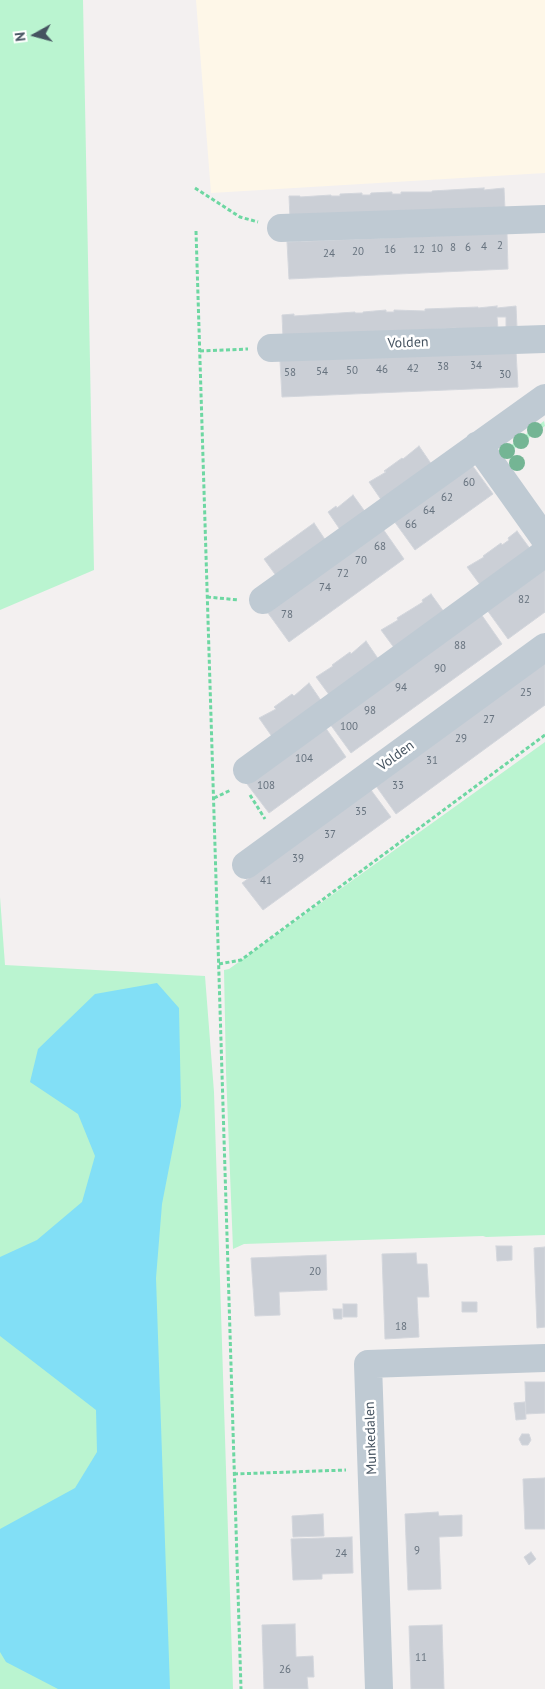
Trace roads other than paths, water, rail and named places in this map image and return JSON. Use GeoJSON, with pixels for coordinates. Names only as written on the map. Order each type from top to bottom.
{"type":"FeatureCollection","features":[{"type":"Feature","properties":{"kind":"street"},"geometry":{"type":"LineString","coordinates":[[281,228],[545,219]]}},
{"type":"Feature","properties":{"kind":"street","name":"Volden"},"geometry":{"type":"LineString","coordinates":[[271,348],[545,338]]}},
{"type":"Feature","properties":{"kind":"street"},"geometry":{"type":"LineString","coordinates":[[263,600],[545,398]]}},
{"type":"Feature","properties":{"kind":"street"},"geometry":{"type":"LineString","coordinates":[[478,445],[545,538]]}},
{"type":"Feature","properties":{"kind":"street"},"geometry":{"type":"LineString","coordinates":[[245,777],[545,554]]}},
{"type":"Feature","properties":{"kind":"street","name":"Volden"},"geometry":{"type":"LineString","coordinates":[[246,865],[545,647]]}},
{"type":"Feature","properties":{"kind":"street","name":"Munkedalen"},"geometry":{"type":"LineString","coordinates":[[379,1689],[368,1364],[545,1358]]}},
{"type":"Feature","properties":{"kind":"water"},"geometry":{"type":"Polygon","coordinates":[[[157,983],[179,1008],[181,1106],[162,1204],[156,1278],[170,1689],[58,1689],[6,1662],[0,1652],[0,1529],[75,1488],[97,1452],[96,1410],[0,1336],[0,1257],[37,1240],[82,1202],[95,1156],[78,1114],[30,1082],[38,1049],[95,994],[157,983]]]}}]}
